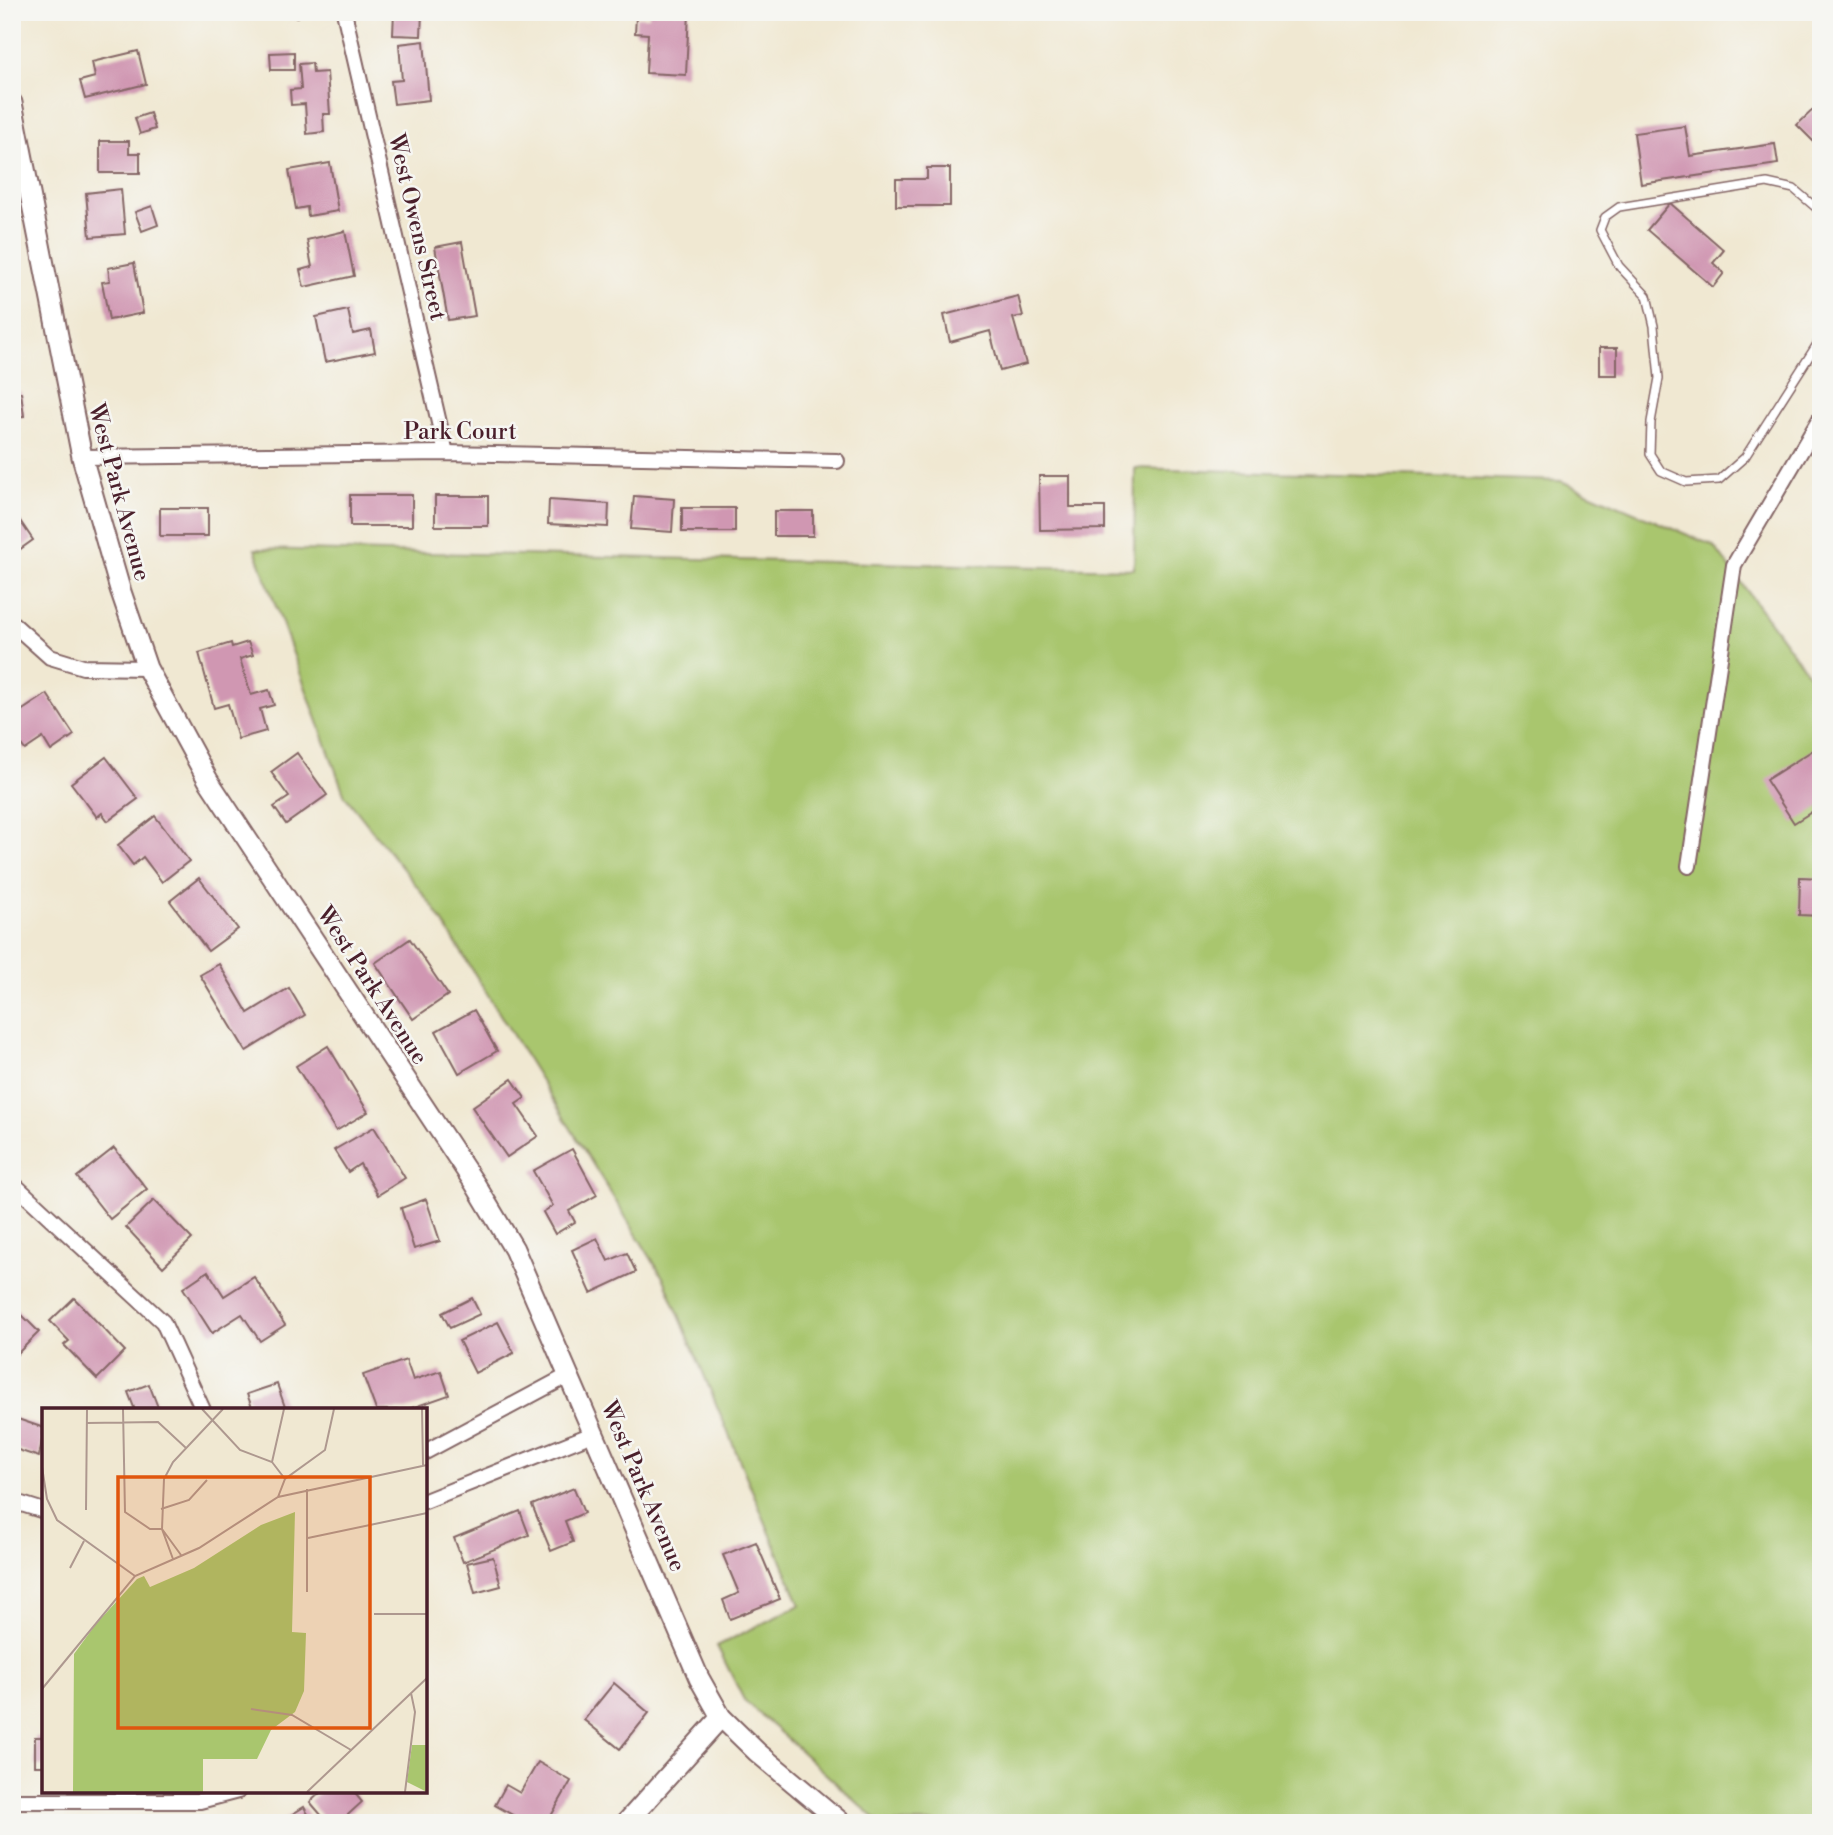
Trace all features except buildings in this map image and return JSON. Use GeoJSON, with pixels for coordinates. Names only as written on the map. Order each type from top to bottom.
{"type":"FeatureCollection","features":[{"type":"Feature","properties":{"kind":"street","name":"West Owens Street"},"geometry":{"type":"LineString","coordinates":[[344,12],[446,453]]}},
{"type":"Feature","properties":{"kind":"street","name":"West Park Avenue"},"geometry":{"type":"LineString","coordinates":[[12,103],[82,457],[120,589],[147,668],[208,780],[475,1184],[514,1249],[699,1678],[721,1717],[757,1752],[842,1823]]}},
{"type":"Feature","properties":{"kind":"street"},"geometry":{"type":"LineString","coordinates":[[1689,866],[1734,565],[1821,416]]}},
{"type":"Feature","properties":{"kind":"street","name":"Park Court"},"geometry":{"type":"LineString","coordinates":[[82,457],[446,453],[837,461]]}},
{"type":"Feature","properties":{"kind":"street"},"geometry":{"type":"LineString","coordinates":[[12,623],[50,657],[83,667],[147,668]]}},
{"type":"Feature","properties":{"kind":"street"},"geometry":{"type":"LineString","coordinates":[[17,1187],[163,1322],[202,1408]]}},
{"type":"Feature","properties":{"kind":"street"},"geometry":{"type":"LineString","coordinates":[[427,1451],[569,1375]]}},
{"type":"Feature","properties":{"kind":"street"},"geometry":{"type":"LineString","coordinates":[[427,1500],[595,1433]]}},
{"type":"Feature","properties":{"kind":"street"},"geometry":{"type":"LineString","coordinates":[[12,1501],[42,1510]]}},
{"type":"Feature","properties":{"kind":"street"},"geometry":{"type":"LineString","coordinates":[[626,1823],[721,1717]]}},
{"type":"Feature","properties":{"kind":"street"},"geometry":{"type":"LineString","coordinates":[[12,1801],[200,1801],[230,1793]]}},
{"type":"Feature","properties":{"kind":"lane"},"geometry":{"type":"LineString","coordinates":[[1821,212],[1794,189],[1767,183],[1619,207],[1605,217],[1600,230],[1619,266],[1647,296],[1654,326],[1659,378],[1651,422],[1650,454],[1661,471],[1686,482],[1719,480],[1745,457],[1821,338]]}},
{"type":"Feature","properties":{"kind":"green space"},"geometry":{"type":"Polygon","coordinates":[[[1135,468],[1561,481],[1714,546],[1821,691],[1821,1823],[880,1823],[744,1700],[717,1646],[800,1605],[664,1279],[434,908],[345,796],[255,549],[1134,569],[1135,468]]]}}]}
